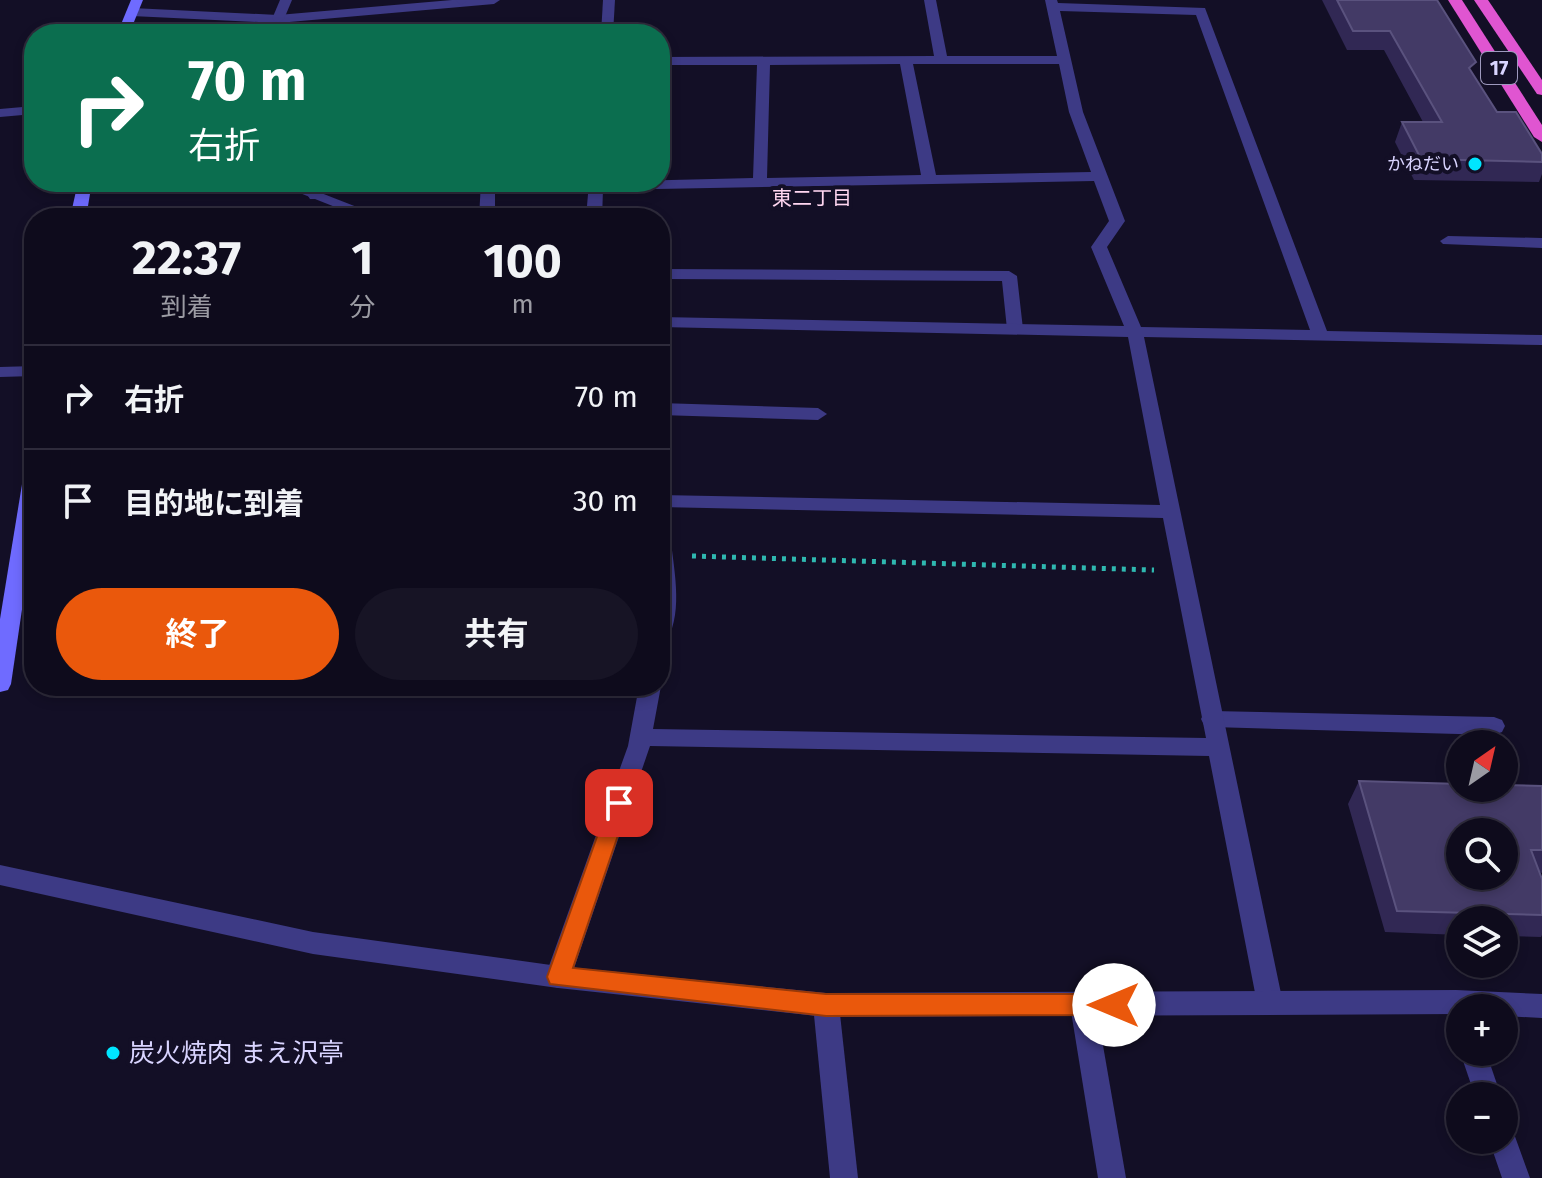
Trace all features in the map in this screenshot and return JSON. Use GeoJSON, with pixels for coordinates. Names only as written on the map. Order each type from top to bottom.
{"type":"FeatureCollection","features":[{"type":"Feature","properties":{"kind":"highway","name":"17"},"geometry":{"type":"LineString","coordinates":[[1455,0],[1542,137]]}},
{"type":"Feature","properties":{"kind":"highway","name":"17"},"geometry":{"type":"LineString","coordinates":[[1481,0],[1542,91]]}},
{"type":"Feature","properties":{"kind":"main road"},"geometry":{"type":"LineString","coordinates":[[0,684],[24,530]]}},
{"type":"Feature","properties":{"kind":"street"},"geometry":{"type":"LineString","coordinates":[[278,19],[286,0]]}},
{"type":"Feature","properties":{"kind":"street"},"geometry":{"type":"LineString","coordinates":[[134,6],[249,20],[494,0]]}},
{"type":"Feature","properties":{"kind":"street"},"geometry":{"type":"LineString","coordinates":[[608,24],[609,0]]}},
{"type":"Feature","properties":{"kind":"street"},"geometry":{"type":"LineString","coordinates":[[930,0],[941,60]]}},
{"type":"Feature","properties":{"kind":"street"},"geometry":{"type":"LineString","coordinates":[[1270,1003],[1135,332],[1099,247],[1117,221],[1076,112],[1052,4],[1201,11],[1320,335]]}},
{"type":"Feature","properties":{"kind":"street"},"geometry":{"type":"LineString","coordinates":[[248,24],[249,20]]}},
{"type":"Feature","properties":{"kind":"street"},"geometry":{"type":"LineString","coordinates":[[906,60],[929,179]]}},
{"type":"Feature","properties":{"kind":"street"},"geometry":{"type":"LineString","coordinates":[[670,61],[1065,60]]}},
{"type":"Feature","properties":{"kind":"street"},"geometry":{"type":"LineString","coordinates":[[760,182],[764,61]]}},
{"type":"Feature","properties":{"kind":"street"},"geometry":{"type":"LineString","coordinates":[[0,113],[24,111]]}},
{"type":"Feature","properties":{"kind":"street"},"geometry":{"type":"LineString","coordinates":[[670,183],[1100,176]]}},
{"type":"Feature","properties":{"kind":"street"},"geometry":{"type":"LineString","coordinates":[[322,192],[356,208]]}},
{"type":"Feature","properties":{"kind":"street"},"geometry":{"type":"LineString","coordinates":[[1448,241],[1542,243]]}},
{"type":"Feature","properties":{"kind":"street"},"geometry":{"type":"LineString","coordinates":[[670,274],[1009,276],[1015,329]]}},
{"type":"Feature","properties":{"kind":"street"},"geometry":{"type":"LineString","coordinates":[[670,322],[1542,340]]}},
{"type":"Feature","properties":{"kind":"street"},"geometry":{"type":"LineString","coordinates":[[0,372],[24,371]]}},
{"type":"Feature","properties":{"kind":"street"},"geometry":{"type":"LineString","coordinates":[[670,409],[818,414]]}},
{"type":"Feature","properties":{"kind":"street"},"geometry":{"type":"LineString","coordinates":[[670,501],[1171,512]]}},
{"type":"Feature","properties":{"kind":"street"},"geometry":{"type":"LineString","coordinates":[[558,977],[641,737],[648,696]]}},
{"type":"Feature","properties":{"kind":"street"},"geometry":{"type":"LineString","coordinates":[[1212,719],[1494,726]]}},
{"type":"Feature","properties":{"kind":"street"},"geometry":{"type":"LineString","coordinates":[[641,737],[1218,747]]}},
{"type":"Feature","properties":{"kind":"street"},"geometry":{"type":"LineString","coordinates":[[0,875],[313,943],[558,977],[826,1005],[1270,1003],[1446,1008]]}},
{"type":"Feature","properties":{"kind":"street"},"geometry":{"type":"LineString","coordinates":[[826,1005],[844,1178]]}},
{"type":"Feature","properties":{"kind":"street"},"geometry":{"type":"LineString","coordinates":[[1083,1005],[1112,1178]]}},
{"type":"Feature","properties":{"kind":"street"},"geometry":{"type":"LineString","coordinates":[[1518,1007],[1542,1006]]}},
{"type":"Feature","properties":{"kind":"street"},"geometry":{"type":"LineString","coordinates":[[1508,1154],[1516,1178]]}},
{"type":"Feature","properties":{"kind":"path"},"geometry":{"type":"LineString","coordinates":[[670,555],[1183,571]]}},
{"type":"Feature","properties":{"kind":"building"},"geometry":{"type":"Polygon","coordinates":[[[1337,0],[1437,0],[1476,62],[1469,68],[1497,112],[1516,112],[1542,154],[1542,162],[1421,159],[1402,122],[1442,122],[1390,31],[1353,31],[1337,0]]]}},
{"type":"Feature","properties":{"kind":"building"},"geometry":{"type":"Polygon","coordinates":[[[1359,781],[1446,784],[1446,802],[1518,802],[1518,785],[1542,786],[1542,850],[1531,850],[1542,879],[1542,915],[1518,914],[1518,906],[1446,906],[1446,912],[1397,911],[1359,781]]]}},
{"type":"Feature","properties":{"kind":"place","name":"かねだい"},"geometry":{"type":"Point","coordinates":[1475,164]}},
{"type":"Feature","properties":{"kind":"place","name":"炭火焼肉 まえ沢亭"},"geometry":{"type":"Point","coordinates":[113,1053]}},
{"type":"Feature","properties":{"kind":"district","name":"東二丁目"},"geometry":{"type":"Point","coordinates":[812,198]}},
{"type":"Feature","properties":{"kind":"route"},"geometry":{"type":"LineString","coordinates":[[619,803],[558,977],[826,1005],[1114,1005]]}}]}
